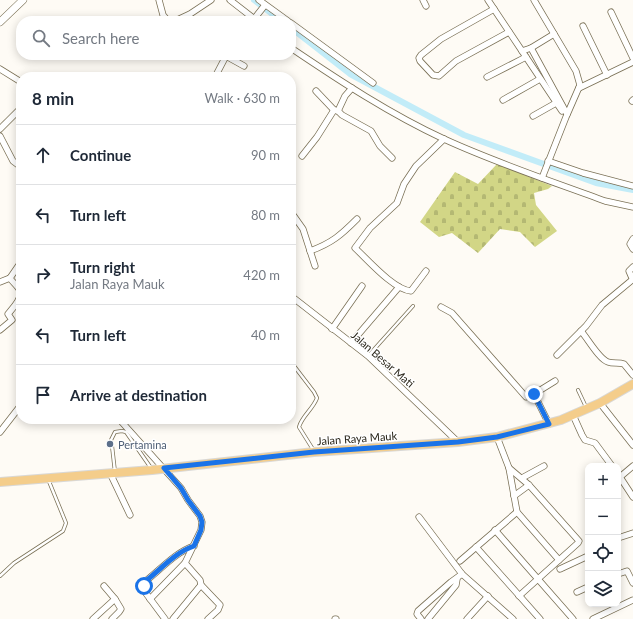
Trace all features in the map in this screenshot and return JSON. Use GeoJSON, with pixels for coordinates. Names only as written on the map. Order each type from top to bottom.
{"type":"FeatureCollection","features":[{"type":"Feature","properties":{"kind":"main road","name":"Jalan Raya Mauk"},"geometry":{"type":"LineString","coordinates":[[0,482],[152,470],[314,452],[458,442],[497,437],[549,424],[573,415],[600,403],[633,384]]}},
{"type":"Feature","properties":{"kind":"street"},"geometry":{"type":"LineString","coordinates":[[159,0],[164,16]]}},
{"type":"Feature","properties":{"kind":"street"},"geometry":{"type":"LineString","coordinates":[[186,16],[211,0]]}},
{"type":"Feature","properties":{"kind":"street"},"geometry":{"type":"LineString","coordinates":[[230,0],[253,16]]}},
{"type":"Feature","properties":{"kind":"street"},"geometry":{"type":"LineString","coordinates":[[259,0],[281,16]]}},
{"type":"Feature","properties":{"kind":"street"},"geometry":{"type":"LineString","coordinates":[[423,0],[426,6]]}},
{"type":"Feature","properties":{"kind":"street"},"geometry":{"type":"LineString","coordinates":[[488,0],[566,116]]}},
{"type":"Feature","properties":{"kind":"street"},"geometry":{"type":"LineString","coordinates":[[534,0],[576,71],[580,85],[542,176]]}},
{"type":"Feature","properties":{"kind":"street"},"geometry":{"type":"LineString","coordinates":[[0,22],[20,1]]}},
{"type":"Feature","properties":{"kind":"street"},"geometry":{"type":"LineString","coordinates":[[257,16],[265,5]]}},
{"type":"Feature","properties":{"kind":"street"},"geometry":{"type":"LineString","coordinates":[[494,9],[441,39],[419,58],[420,61],[433,75],[439,76],[456,61],[509,32]]}},
{"type":"Feature","properties":{"kind":"street"},"geometry":{"type":"LineString","coordinates":[[611,12],[633,58]]}},
{"type":"Feature","properties":{"kind":"street"},"geometry":{"type":"LineString","coordinates":[[583,26],[607,75]]}},
{"type":"Feature","properties":{"kind":"street"},"geometry":{"type":"LineString","coordinates":[[296,27],[373,83]]}},
{"type":"Feature","properties":{"kind":"street"},"geometry":{"type":"LineString","coordinates":[[522,51],[531,48],[554,34]]}},
{"type":"Feature","properties":{"kind":"street"},"geometry":{"type":"LineString","coordinates":[[531,48],[566,116]]}},
{"type":"Feature","properties":{"kind":"street"},"geometry":{"type":"LineString","coordinates":[[296,51],[392,112],[444,139],[605,201],[633,207]]}},
{"type":"Feature","properties":{"kind":"street"},"geometry":{"type":"LineString","coordinates":[[487,77],[526,57]]}},
{"type":"Feature","properties":{"kind":"street"},"geometry":{"type":"LineString","coordinates":[[217,72],[223,60]]}},
{"type":"Feature","properties":{"kind":"street"},"geometry":{"type":"LineString","coordinates":[[233,60],[244,66]]}},
{"type":"Feature","properties":{"kind":"street"},"geometry":{"type":"LineString","coordinates":[[579,88],[633,62]]}},
{"type":"Feature","properties":{"kind":"street"},"geometry":{"type":"LineString","coordinates":[[0,69],[16,79]]}},
{"type":"Feature","properties":{"kind":"street"},"geometry":{"type":"LineString","coordinates":[[503,100],[540,79]]}},
{"type":"Feature","properties":{"kind":"street"},"geometry":{"type":"LineString","coordinates":[[302,156],[352,88]]}},
{"type":"Feature","properties":{"kind":"street"},"geometry":{"type":"LineString","coordinates":[[316,91],[336,111],[371,131],[380,146],[392,158]]}},
{"type":"Feature","properties":{"kind":"street"},"geometry":{"type":"LineString","coordinates":[[533,116],[556,103]]}},
{"type":"Feature","properties":{"kind":"street"},"geometry":{"type":"LineString","coordinates":[[0,129],[16,113]]}},
{"type":"Feature","properties":{"kind":"street"},"geometry":{"type":"LineString","coordinates":[[0,136],[13,161],[16,163]]}},
{"type":"Feature","properties":{"kind":"street"},"geometry":{"type":"LineString","coordinates":[[426,271],[411,291],[405,290],[374,267],[355,248],[370,228],[397,203],[404,184],[416,166],[444,139]]}},
{"type":"Feature","properties":{"kind":"street"},"geometry":{"type":"LineString","coordinates":[[548,162],[582,173],[633,186]]}},
{"type":"Feature","properties":{"kind":"street"},"geometry":{"type":"LineString","coordinates":[[296,219],[303,229],[315,266]]}},
{"type":"Feature","properties":{"kind":"street"},"geometry":{"type":"LineString","coordinates":[[310,251],[323,247],[338,238],[357,219]]}},
{"type":"Feature","properties":{"kind":"street"},"geometry":{"type":"LineString","coordinates":[[633,239],[630,244],[633,249]]}},
{"type":"Feature","properties":{"kind":"street"},"geometry":{"type":"LineString","coordinates":[[557,355],[581,331],[602,305],[632,280],[629,271],[633,267]]}},
{"type":"Feature","properties":{"kind":"street"},"geometry":{"type":"LineString","coordinates":[[0,282],[10,278],[16,269]]}},
{"type":"Feature","properties":{"kind":"street"},"geometry":{"type":"LineString","coordinates":[[10,278],[16,286]]}},
{"type":"Feature","properties":{"kind":"street"},"geometry":{"type":"LineString","coordinates":[[332,329],[362,286]]}},
{"type":"Feature","properties":{"kind":"street"},"geometry":{"type":"LineString","coordinates":[[351,343],[399,287]]}},
{"type":"Feature","properties":{"kind":"street","name":"Jalan Besar Mati"},"geometry":{"type":"LineString","coordinates":[[296,300],[368,356],[458,442]]}},
{"type":"Feature","properties":{"kind":"street"},"geometry":{"type":"LineString","coordinates":[[0,330],[12,320],[8,314],[16,306]]}},
{"type":"Feature","properties":{"kind":"street"},"geometry":{"type":"LineString","coordinates":[[441,307],[452,313],[526,397],[534,394],[555,381]]}},
{"type":"Feature","properties":{"kind":"street"},"geometry":{"type":"LineString","coordinates":[[581,331],[606,361],[624,364],[633,375]]}},
{"type":"Feature","properties":{"kind":"street"},"geometry":{"type":"LineString","coordinates":[[534,394],[549,424]]}},
{"type":"Feature","properties":{"kind":"street"},"geometry":{"type":"LineString","coordinates":[[600,403],[633,445]]}},
{"type":"Feature","properties":{"kind":"street"},"geometry":{"type":"LineString","coordinates":[[0,432],[16,411]]}},
{"type":"Feature","properties":{"kind":"street"},"geometry":{"type":"LineString","coordinates":[[573,415],[585,440],[595,443],[610,463]]}},
{"type":"Feature","properties":{"kind":"street"},"geometry":{"type":"LineString","coordinates":[[124,424],[181,488],[200,516],[202,522],[201,530],[185,563],[150,599]]}},
{"type":"Feature","properties":{"kind":"street"},"geometry":{"type":"LineString","coordinates":[[497,437],[509,468],[517,512],[559,560]]}},
{"type":"Feature","properties":{"kind":"street"},"geometry":{"type":"LineString","coordinates":[[522,478],[544,466]]}},
{"type":"Feature","properties":{"kind":"street"},"geometry":{"type":"LineString","coordinates":[[621,475],[633,466]]}},
{"type":"Feature","properties":{"kind":"street"},"geometry":{"type":"LineString","coordinates":[[509,468],[529,485],[579,540],[578,543],[519,596]]}},
{"type":"Feature","properties":{"kind":"street"},"geometry":{"type":"LineString","coordinates":[[113,473],[130,515]]}},
{"type":"Feature","properties":{"kind":"street"},"geometry":{"type":"LineString","coordinates":[[621,479],[633,497]]}},
{"type":"Feature","properties":{"kind":"street"},"geometry":{"type":"LineString","coordinates":[[514,496],[529,485]]}},
{"type":"Feature","properties":{"kind":"street"},"geometry":{"type":"LineString","coordinates":[[460,561],[517,512]]}},
{"type":"Feature","properties":{"kind":"street"},"geometry":{"type":"LineString","coordinates":[[419,517],[462,574],[488,596],[505,617],[513,619]]}},
{"type":"Feature","properties":{"kind":"street"},"geometry":{"type":"LineString","coordinates":[[495,530],[573,619]]}},
{"type":"Feature","properties":{"kind":"street"},"geometry":{"type":"LineString","coordinates":[[621,537],[633,532]]}},
{"type":"Feature","properties":{"kind":"street"},"geometry":{"type":"LineString","coordinates":[[162,618],[144,590],[145,582],[179,553],[194,546]]}},
{"type":"Feature","properties":{"kind":"street"},"geometry":{"type":"LineString","coordinates":[[476,547],[540,619]]}},
{"type":"Feature","properties":{"kind":"street"},"geometry":{"type":"LineString","coordinates":[[560,568],[585,557]]}},
{"type":"Feature","properties":{"kind":"street"},"geometry":{"type":"LineString","coordinates":[[185,563],[200,580],[201,585],[220,605],[218,610],[208,619]]}},
{"type":"Feature","properties":{"kind":"street"},"geometry":{"type":"LineString","coordinates":[[621,573],[627,571],[633,583]]}},
{"type":"Feature","properties":{"kind":"street"},"geometry":{"type":"LineString","coordinates":[[421,619],[417,614],[418,612],[462,574]]}},
{"type":"Feature","properties":{"kind":"street"},"geometry":{"type":"LineString","coordinates":[[428,619],[456,585],[457,579]]}},
{"type":"Feature","properties":{"kind":"street"},"geometry":{"type":"LineString","coordinates":[[173,619],[201,585]]}},
{"type":"Feature","properties":{"kind":"street"},"geometry":{"type":"LineString","coordinates":[[104,586],[115,599],[120,610],[112,619]]}},
{"type":"Feature","properties":{"kind":"street"},"geometry":{"type":"LineString","coordinates":[[577,592],[585,588]]}},
{"type":"Feature","properties":{"kind":"street"},"geometry":{"type":"LineString","coordinates":[[467,619],[488,596]]}},
{"type":"Feature","properties":{"kind":"street"},"geometry":{"type":"LineString","coordinates":[[93,619],[115,599]]}},
{"type":"Feature","properties":{"kind":"street"},"geometry":{"type":"LineString","coordinates":[[593,619],[633,600]]}},
{"type":"Feature","properties":{"kind":"lane"},"geometry":{"type":"LineString","coordinates":[[368,356],[413,306]]}},
{"type":"Feature","properties":{"kind":"lane"},"geometry":{"type":"LineString","coordinates":[[296,369],[317,398],[314,406],[299,426],[314,452]]}},
{"type":"Feature","properties":{"kind":"lane"},"geometry":{"type":"LineString","coordinates":[[578,390],[587,409]]}},
{"type":"Feature","properties":{"kind":"lane"},"geometry":{"type":"LineString","coordinates":[[111,440],[115,432],[126,432],[141,451],[152,470]]}},
{"type":"Feature","properties":{"kind":"lane"},"geometry":{"type":"LineString","coordinates":[[112,446],[113,473]]}},
{"type":"Feature","properties":{"kind":"lane"},"geometry":{"type":"LineString","coordinates":[[0,576],[14,563],[63,531],[66,523],[48,478]]}},
{"type":"Feature","properties":{"kind":"green space"},"geometry":{"type":"Polygon","coordinates":[[[497,164],[552,186],[548,189],[534,193],[536,205],[557,231],[535,247],[520,232],[500,229],[478,253],[452,233],[439,237],[420,222],[455,172],[478,184],[497,164]]]}},
{"type":"Feature","properties":{"kind":"waterway"},"geometry":{"type":"LineString","coordinates":[[254,0],[275,16]]}},
{"type":"Feature","properties":{"kind":"waterway"},"geometry":{"type":"LineString","coordinates":[[296,32],[350,74],[464,135],[596,183],[633,190]]}},
{"type":"Feature","properties":{"kind":"place","name":"Pertamina"},"geometry":{"type":"Point","coordinates":[110,444]}},
{"type":"Feature","properties":{"kind":"route"},"geometry":{"type":"LineString","coordinates":[[144,586],[147,580],[182,550],[194,546],[202,526],[200,516],[181,488],[164,468],[314,452],[458,442],[497,437],[549,424],[534,394]]}}]}
